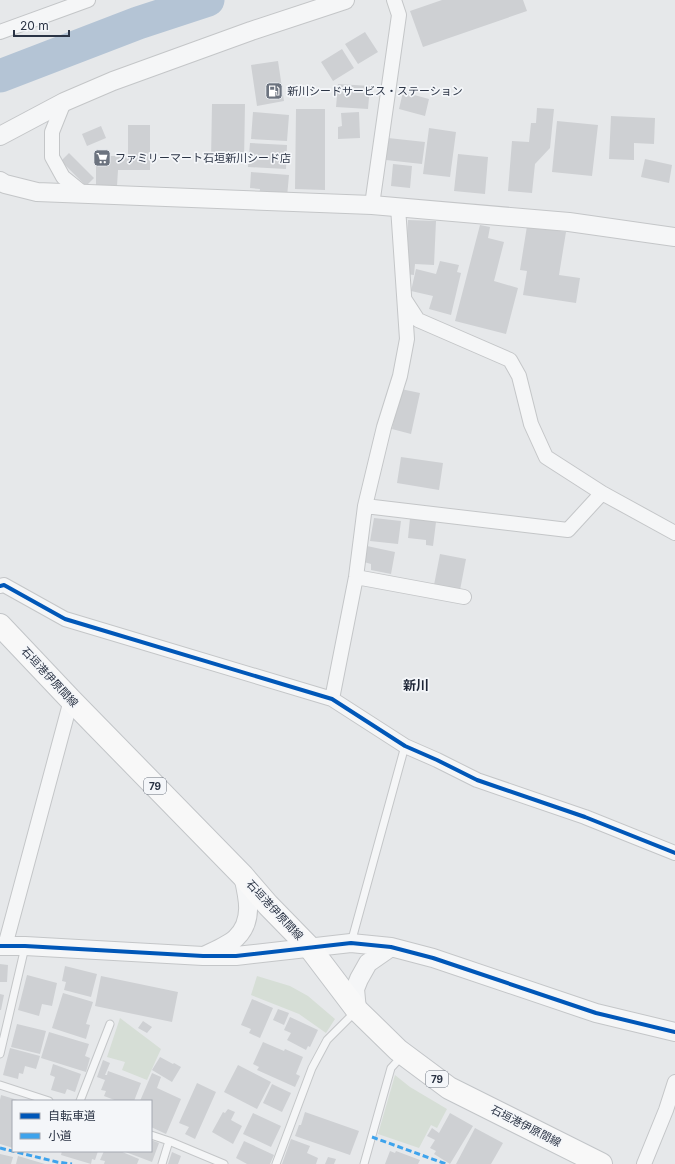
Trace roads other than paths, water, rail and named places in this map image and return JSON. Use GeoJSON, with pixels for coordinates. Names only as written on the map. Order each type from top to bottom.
{"type":"FeatureCollection","features":[{"type":"Feature","properties":{"kind":"main road","name":"石垣港伊原間線"},"geometry":{"type":"LineString","coordinates":[[0,625],[243,876],[268,905],[310,948],[357,1010],[404,1054],[448,1088],[601,1164]]}},
{"type":"Feature","properties":{"kind":"street"},"geometry":{"type":"LineString","coordinates":[[0,32],[88,0]]}},
{"type":"Feature","properties":{"kind":"street"},"geometry":{"type":"LineString","coordinates":[[0,136],[64,102],[112,81],[251,31],[345,0]]}},
{"type":"Feature","properties":{"kind":"street"},"geometry":{"type":"LineString","coordinates":[[372,205],[399,15],[394,0]]}},
{"type":"Feature","properties":{"kind":"street"},"geometry":{"type":"LineString","coordinates":[[64,102],[52,132],[52,157],[63,177],[84,194]]}},
{"type":"Feature","properties":{"kind":"street"},"geometry":{"type":"LineString","coordinates":[[0,182],[37,192],[398,207],[569,222],[675,237]]}},
{"type":"Feature","properties":{"kind":"street"},"geometry":{"type":"LineString","coordinates":[[332,699],[356,577],[365,506],[384,427],[400,376],[407,339],[398,207]]}},
{"type":"Feature","properties":{"kind":"street"},"geometry":{"type":"LineString","coordinates":[[405,300],[418,320],[510,360],[519,376],[531,424],[546,457],[602,493],[675,533]]}},
{"type":"Feature","properties":{"kind":"street"},"geometry":{"type":"LineString","coordinates":[[365,506],[568,530],[602,493]]}},
{"type":"Feature","properties":{"kind":"street"},"geometry":{"type":"LineString","coordinates":[[356,577],[464,597]]}},
{"type":"Feature","properties":{"kind":"street"},"geometry":{"type":"LineString","coordinates":[[0,586],[4,585],[65,619],[332,699],[405,746],[477,780],[585,817],[675,852]]}},
{"type":"Feature","properties":{"kind":"street"},"geometry":{"type":"LineString","coordinates":[[71,700],[2,946],[203,956],[236,956],[351,944],[391,947],[433,958],[596,1012],[675,1032]]}},
{"type":"Feature","properties":{"kind":"street"},"geometry":{"type":"LineString","coordinates":[[203,956],[236,939],[245,927],[248,915],[248,896],[243,876]]}},
{"type":"Feature","properties":{"kind":"street"},"geometry":{"type":"LineString","coordinates":[[357,1010],[355,989],[358,979],[368,963],[391,947]]}},
{"type":"Feature","properties":{"kind":"street"},"geometry":{"type":"LineString","coordinates":[[644,1164],[666,1110],[675,1082]]}},
{"type":"Feature","properties":{"kind":"lane"},"geometry":{"type":"LineString","coordinates":[[351,944],[405,746]]}},
{"type":"Feature","properties":{"kind":"lane"},"geometry":{"type":"LineString","coordinates":[[0,1054],[25,946]]}},
{"type":"Feature","properties":{"kind":"lane"},"geometry":{"type":"LineString","coordinates":[[276,1164],[312,1068],[327,1040],[357,1010]]}},
{"type":"Feature","properties":{"kind":"lane"},"geometry":{"type":"LineString","coordinates":[[80,1100],[110,1024]]}},
{"type":"Feature","properties":{"kind":"lane"},"geometry":{"type":"LineString","coordinates":[[364,1164],[391,1068],[404,1054]]}},
{"type":"Feature","properties":{"kind":"lane"},"geometry":{"type":"LineString","coordinates":[[0,1085],[46,1100]]}},
{"type":"Feature","properties":{"kind":"lane"},"geometry":{"type":"LineString","coordinates":[[152,1135],[224,1164]]}},
{"type":"Feature","properties":{"kind":"lane"},"geometry":{"type":"LineString","coordinates":[[162,1164],[169,1141]]}},
{"type":"Feature","properties":{"kind":"waterway"},"geometry":{"type":"LineString","coordinates":[[0,76],[138,23],[208,0]]}},
{"type":"Feature","properties":{"kind":"place","name":"新川シードサービス・ステーション"},"geometry":{"type":"Point","coordinates":[274,91]}},
{"type":"Feature","properties":{"kind":"place","name":"ファミリーマート石垣新川シード店"},"geometry":{"type":"Point","coordinates":[102,158]}},
{"type":"Feature","properties":{"kind":"district","name":"新川"},"geometry":{"type":"Point","coordinates":[416,685]}}]}
